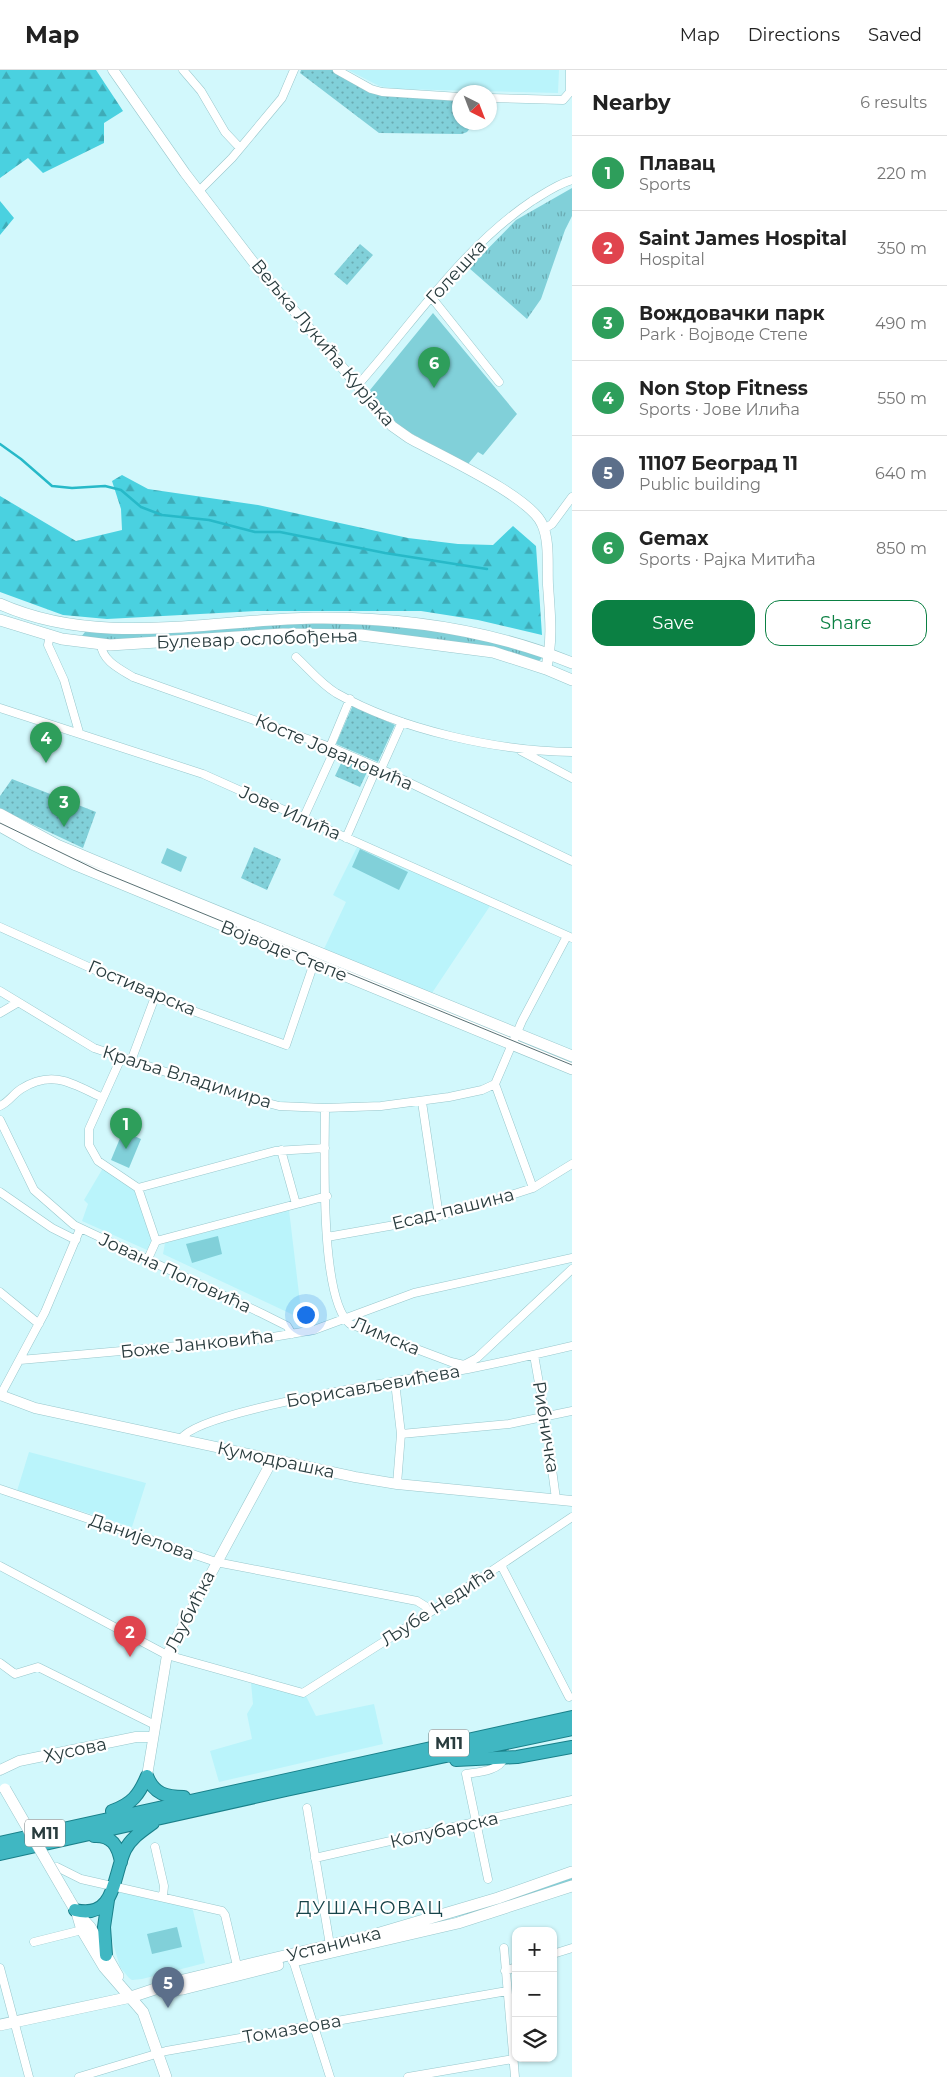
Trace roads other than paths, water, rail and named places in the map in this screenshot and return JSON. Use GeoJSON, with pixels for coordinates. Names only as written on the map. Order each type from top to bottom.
{"type":"FeatureCollection","features":[{"type":"Feature","properties":{"kind":"highway","name":"M11"},"geometry":{"type":"LineString","coordinates":[[0,1844],[198,1798],[572,1717]]}},
{"type":"Feature","properties":{"kind":"highway","name":"M11"},"geometry":{"type":"LineString","coordinates":[[0,1854],[572,1729]]}},
{"type":"Feature","properties":{"kind":"highway"},"geometry":{"type":"LineString","coordinates":[[406,1765],[504,1758],[572,1747]]}},
{"type":"Feature","properties":{"kind":"highway"},"geometry":{"type":"LineString","coordinates":[[148,1776],[154,1788],[161,1794],[198,1798]]}},
{"type":"Feature","properties":{"kind":"highway"},"geometry":{"type":"LineString","coordinates":[[90,1822],[132,1802],[140,1792],[148,1776]]}},
{"type":"Feature","properties":{"kind":"highway"},"geometry":{"type":"LineString","coordinates":[[106,1955],[104,1928],[108,1900],[121,1862],[133,1838],[159,1819]]}},
{"type":"Feature","properties":{"kind":"highway"},"geometry":{"type":"LineString","coordinates":[[72,1838],[97,1836],[108,1838],[117,1846],[121,1862]]}},
{"type":"Feature","properties":{"kind":"highway"},"geometry":{"type":"LineString","coordinates":[[76,1912],[95,1911],[108,1900]]}},
{"type":"Feature","properties":{"kind":"main road","name":"Булевар ослобођења"},"geometry":{"type":"LineString","coordinates":[[0,604],[48,620],[102,629],[129,629],[259,620],[362,619],[476,634],[549,654],[572,663]]}},
{"type":"Feature","properties":{"kind":"main road","name":"Булевар ослобођења"},"geometry":{"type":"LineString","coordinates":[[0,620],[50,636],[101,644],[130,645],[283,634],[361,634],[492,652],[546,669],[572,680]]}},
{"type":"Feature","properties":{"kind":"main road"},"geometry":{"type":"LineString","coordinates":[[74,640],[76,626]]}},
{"type":"Feature","properties":{"kind":"main road","name":"Војводе Степе"},"geometry":{"type":"LineString","coordinates":[[0,814],[57,845],[572,1056]]}},
{"type":"Feature","properties":{"kind":"main road","name":"Војводе Степе"},"geometry":{"type":"LineString","coordinates":[[0,826],[63,859],[572,1069]]}},
{"type":"Feature","properties":{"kind":"main road"},"geometry":{"type":"LineString","coordinates":[[1,1788],[67,1896],[76,1912],[82,1930],[110,1976],[131,1997],[145,2017],[166,2077]]}},
{"type":"Feature","properties":{"kind":"main road","name":"Устаничка"},"geometry":{"type":"LineString","coordinates":[[292,1958],[330,1945],[429,1920],[572,1872]]}},
{"type":"Feature","properties":{"kind":"main road","name":"Устаничка"},"geometry":{"type":"LineString","coordinates":[[0,2025],[131,1997],[179,1981],[458,1923],[505,1910],[572,1886]]}},
{"type":"Feature","properties":{"kind":"main road"},"geometry":{"type":"LineString","coordinates":[[76,1912],[86,1922],[106,1955],[122,1987]]}},
{"type":"Feature","properties":{"kind":"street","name":"Вељка Лукића Курјака"},"geometry":{"type":"LineString","coordinates":[[113,70],[199,191],[257,267],[398,432],[521,500],[532,509],[544,529],[551,628],[546,669]]}},
{"type":"Feature","properties":{"kind":"street"},"geometry":{"type":"LineString","coordinates":[[184,70],[201,91],[225,132],[240,148]]}},
{"type":"Feature","properties":{"kind":"street"},"geometry":{"type":"LineString","coordinates":[[199,191],[240,148],[286,94],[294,70]]}},
{"type":"Feature","properties":{"kind":"street"},"geometry":{"type":"LineString","coordinates":[[337,70],[371,89],[382,92],[452,96]]}},
{"type":"Feature","properties":{"kind":"street"},"geometry":{"type":"LineString","coordinates":[[497,98],[563,100],[569,95],[570,70]]}},
{"type":"Feature","properties":{"kind":"street","name":"Голешка"},"geometry":{"type":"LineString","coordinates":[[357,386],[473,251],[503,222],[555,186],[572,180]]}},
{"type":"Feature","properties":{"kind":"street"},"geometry":{"type":"LineString","coordinates":[[432,298],[499,382]]}},
{"type":"Feature","properties":{"kind":"street"},"geometry":{"type":"LineString","coordinates":[[544,529],[552,524],[572,497]]}},
{"type":"Feature","properties":{"kind":"street"},"geometry":{"type":"LineString","coordinates":[[50,636],[48,645],[64,680],[80,732]]}},
{"type":"Feature","properties":{"kind":"street","name":"Косте Јовановића"},"geometry":{"type":"LineString","coordinates":[[101,644],[102,651],[108,660],[134,677],[332,748],[379,768],[572,861]]}},
{"type":"Feature","properties":{"kind":"street"},"geometry":{"type":"LineString","coordinates":[[296,656],[329,688],[350,700],[402,722],[520,750],[572,752]]}},
{"type":"Feature","properties":{"kind":"street"},"geometry":{"type":"LineString","coordinates":[[303,819],[350,700]]}},
{"type":"Feature","properties":{"kind":"street","name":"Јове Илића"},"geometry":{"type":"LineString","coordinates":[[0,708],[183,766],[569,937]]}},
{"type":"Feature","properties":{"kind":"street"},"geometry":{"type":"LineString","coordinates":[[346,838],[402,722]]}},
{"type":"Feature","properties":{"kind":"street"},"geometry":{"type":"LineString","coordinates":[[520,750],[572,778]]}},
{"type":"Feature","properties":{"kind":"street"},"geometry":{"type":"LineString","coordinates":[[552,768],[551,758],[556,752]]}},
{"type":"Feature","properties":{"kind":"street","name":"Гостиварска"},"geometry":{"type":"LineString","coordinates":[[0,927],[155,997],[286,1044],[314,963]]}},
{"type":"Feature","properties":{"kind":"street"},"geometry":{"type":"LineString","coordinates":[[533,1188],[497,1082],[516,1034],[569,937]]}},
{"type":"Feature","properties":{"kind":"street","name":"Краља Владимира"},"geometry":{"type":"LineString","coordinates":[[0,991],[83,1042],[121,1058],[279,1106],[326,1108],[422,1102],[473,1092],[497,1082]]}},
{"type":"Feature","properties":{"kind":"street"},"geometry":{"type":"LineString","coordinates":[[131,1061],[155,997]]}},
{"type":"Feature","properties":{"kind":"street"},"geometry":{"type":"LineString","coordinates":[[0,1013],[17,1003]]}},
{"type":"Feature","properties":{"kind":"street"},"geometry":{"type":"LineString","coordinates":[[121,1058],[89,1129],[89,1145],[102,1165],[138,1188],[156,1242],[147,1261]]}},
{"type":"Feature","properties":{"kind":"street"},"geometry":{"type":"LineString","coordinates":[[0,1106],[9,1102],[24,1088],[52,1078],[65,1080],[103,1098]]}},
{"type":"Feature","properties":{"kind":"street"},"geometry":{"type":"LineString","coordinates":[[422,1102],[439,1216]]}},
{"type":"Feature","properties":{"kind":"street","name":"Лимска"},"geometry":{"type":"LineString","coordinates":[[326,1108],[327,1236],[333,1287],[345,1319],[359,1328],[451,1362],[467,1364],[480,1355],[572,1269]]}},
{"type":"Feature","properties":{"kind":"street","name":"Јована Поповића"},"geometry":{"type":"LineString","coordinates":[[0,1120],[34,1190],[50,1206],[80,1229],[287,1326],[292,1334]]}},
{"type":"Feature","properties":{"kind":"street"},"geometry":{"type":"LineString","coordinates":[[138,1188],[281,1150],[325,1148]]}},
{"type":"Feature","properties":{"kind":"street"},"geometry":{"type":"LineString","coordinates":[[281,1150],[296,1204]]}},
{"type":"Feature","properties":{"kind":"street","name":"Есад-пашина"},"geometry":{"type":"LineString","coordinates":[[327,1236],[439,1216],[533,1188],[572,1164]]}},
{"type":"Feature","properties":{"kind":"street","name":"Јована Поповића"},"geometry":{"type":"LineString","coordinates":[[0,1192],[52,1228],[76,1240]]}},
{"type":"Feature","properties":{"kind":"street"},"geometry":{"type":"LineString","coordinates":[[156,1242],[327,1196]]}},
{"type":"Feature","properties":{"kind":"street"},"geometry":{"type":"LineString","coordinates":[[0,1395],[39,1324],[80,1229]]}},
{"type":"Feature","properties":{"kind":"street","name":"Боже Јанковића"},"geometry":{"type":"LineString","coordinates":[[20,1360],[292,1334],[345,1319],[414,1293],[572,1258]]}},
{"type":"Feature","properties":{"kind":"street"},"geometry":{"type":"LineString","coordinates":[[0,1292],[39,1324]]}},
{"type":"Feature","properties":{"kind":"street","name":"Борисављевићева"},"geometry":{"type":"LineString","coordinates":[[180,1440],[189,1430],[242,1412],[572,1346]]}},
{"type":"Feature","properties":{"kind":"street"},"geometry":{"type":"LineString","coordinates":[[480,1355],[481,1360],[486,1364]]}},
{"type":"Feature","properties":{"kind":"street","name":"Рибничка"},"geometry":{"type":"LineString","coordinates":[[534,1355],[545,1417],[556,1499]]}},
{"type":"Feature","properties":{"kind":"street"},"geometry":{"type":"LineString","coordinates":[[449,1372],[452,1367],[451,1362]]}},
{"type":"Feature","properties":{"kind":"street"},"geometry":{"type":"LineString","coordinates":[[395,1382],[401,1434],[397,1484]]}},
{"type":"Feature","properties":{"kind":"street","name":"Кумодрашка"},"geometry":{"type":"LineString","coordinates":[[0,1395],[28,1407],[397,1484],[572,1501]]}},
{"type":"Feature","properties":{"kind":"street"},"geometry":{"type":"LineString","coordinates":[[401,1434],[509,1424],[572,1411]]}},
{"type":"Feature","properties":{"kind":"street","name":"Љубићка"},"geometry":{"type":"LineString","coordinates":[[148,1776],[154,1725],[167,1655],[273,1459]]}},
{"type":"Feature","properties":{"kind":"street","name":"Данијелова"},"geometry":{"type":"LineString","coordinates":[[0,1489],[216,1562],[417,1601],[422,1603],[430,1613]]}},
{"type":"Feature","properties":{"kind":"street","name":"Љубе Недића"},"geometry":{"type":"LineString","coordinates":[[167,1655],[303,1693],[430,1613],[572,1517]]}},
{"type":"Feature","properties":{"kind":"street"},"geometry":{"type":"LineString","coordinates":[[501,1565],[569,1697]]}},
{"type":"Feature","properties":{"kind":"street"},"geometry":{"type":"LineString","coordinates":[[0,1566],[167,1655]]}},
{"type":"Feature","properties":{"kind":"street"},"geometry":{"type":"LineString","coordinates":[[0,1663],[15,1674],[38,1667],[154,1725]]}},
{"type":"Feature","properties":{"kind":"street","name":"Хусова"},"geometry":{"type":"LineString","coordinates":[[0,1770],[19,1761],[136,1737],[153,1737]]}},
{"type":"Feature","properties":{"kind":"street"},"geometry":{"type":"LineString","coordinates":[[488,1879],[466,1774],[493,1768],[501,1763],[504,1758]]}},
{"type":"Feature","properties":{"kind":"street","name":"Колубарска"},"geometry":{"type":"LineString","coordinates":[[316,1858],[572,1800]]}},
{"type":"Feature","properties":{"kind":"street"},"geometry":{"type":"LineString","coordinates":[[307,1808],[330,1945]]}},
{"type":"Feature","properties":{"kind":"street"},"geometry":{"type":"LineString","coordinates":[[155,1847],[164,1886],[163,1896]]}},
{"type":"Feature","properties":{"kind":"street"},"geometry":{"type":"LineString","coordinates":[[57,1867],[81,1879],[163,1896],[224,1912],[238,1970]]}},
{"type":"Feature","properties":{"kind":"street"},"geometry":{"type":"LineString","coordinates":[[34,1942],[82,1930]]}},
{"type":"Feature","properties":{"kind":"street"},"geometry":{"type":"LineString","coordinates":[[504,1948],[512,2048]]}},
{"type":"Feature","properties":{"kind":"street"},"geometry":{"type":"LineString","coordinates":[[557,1953],[572,1948]]}},
{"type":"Feature","properties":{"kind":"street"},"geometry":{"type":"LineString","coordinates":[[292,1958],[330,2077]]}},
{"type":"Feature","properties":{"kind":"street"},"geometry":{"type":"LineString","coordinates":[[0,1968],[29,2077]]}},
{"type":"Feature","properties":{"kind":"street"},"geometry":{"type":"LineString","coordinates":[[505,1971],[512,1969]]}},
{"type":"Feature","properties":{"kind":"street","name":"Томазеова"},"geometry":{"type":"LineString","coordinates":[[79,2077],[158,2052],[507,1991]]}},
{"type":"Feature","properties":{"kind":"street"},"geometry":{"type":"LineString","coordinates":[[408,2077],[512,2059]]}},
{"type":"Feature","properties":{"kind":"street"},"geometry":{"type":"LineString","coordinates":[[513,2062],[515,2077]]}},
{"type":"Feature","properties":{"kind":"waterway"},"geometry":{"type":"LineString","coordinates":[[0,444],[21,459],[52,486],[72,488],[105,486],[121,490],[141,507],[162,515],[209,520],[255,532],[280,532],[385,553],[487,569]]}},
{"type":"Feature","properties":{"kind":"tram line"},"geometry":{"type":"LineString","coordinates":[[0,823],[97,870],[572,1065]]}},
{"type":"Feature","properties":{"kind":"place","name":"Gemax"},"geometry":{"type":"Point","coordinates":[434,388]}},
{"type":"Feature","properties":{"kind":"place","name":"Non Stop Fitness"},"geometry":{"type":"Point","coordinates":[46,763]}},
{"type":"Feature","properties":{"kind":"place","name":"Вождовачки парк"},"geometry":{"type":"Point","coordinates":[64,827]}},
{"type":"Feature","properties":{"kind":"place","name":"Плавац"},"geometry":{"type":"Point","coordinates":[126,1149]}},
{"type":"Feature","properties":{"kind":"place","name":"Saint James Hospital"},"geometry":{"type":"Point","coordinates":[130,1657]}},
{"type":"Feature","properties":{"kind":"place","name":"11107 Београд 11"},"geometry":{"type":"Point","coordinates":[168,2008]}},
{"type":"Feature","properties":{"kind":"district","name":"ДУШАНОВАЦ"},"geometry":{"type":"Point","coordinates":[370,1907]}}]}
